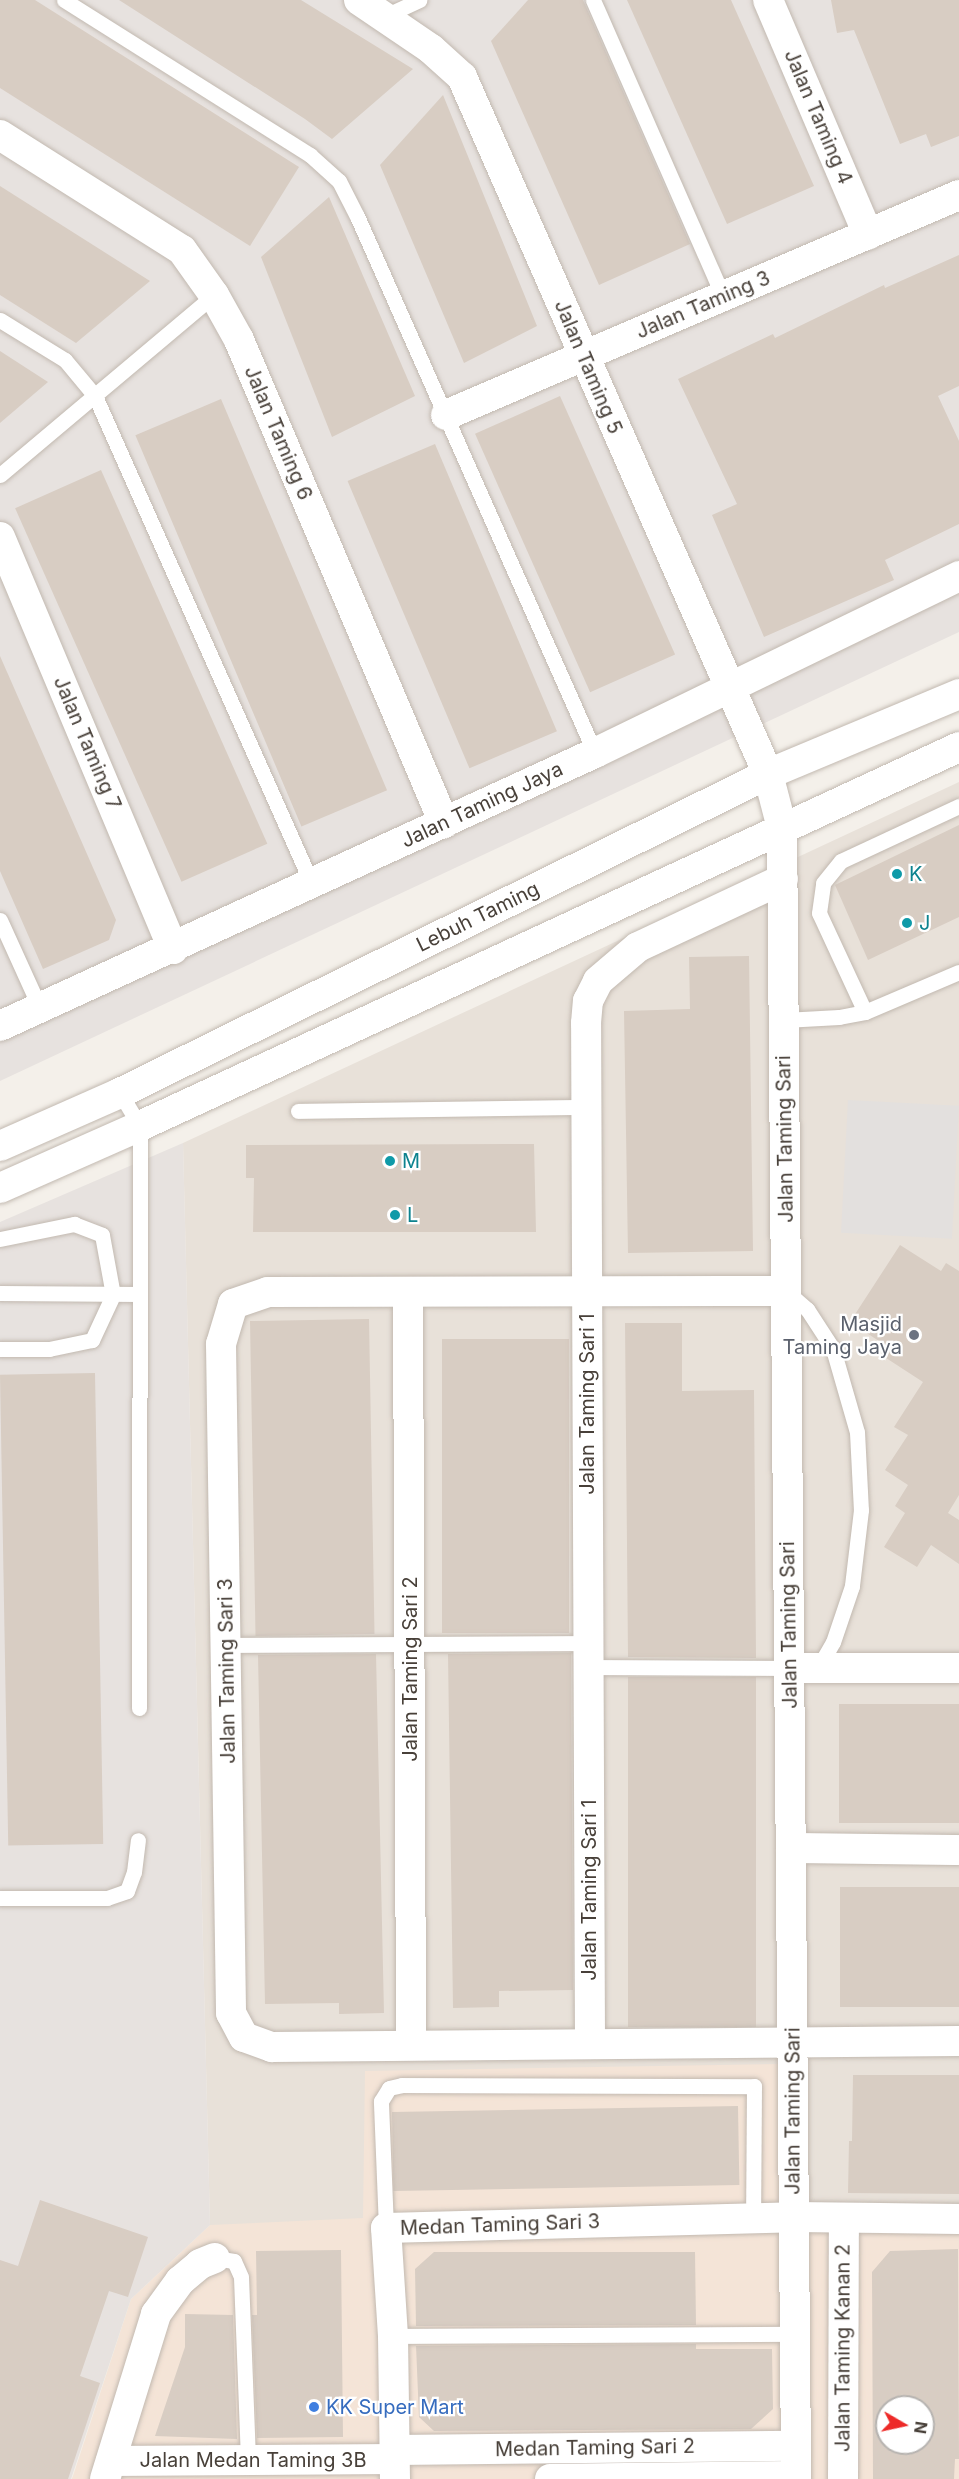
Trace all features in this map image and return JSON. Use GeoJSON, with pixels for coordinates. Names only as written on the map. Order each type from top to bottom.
{"type":"FeatureCollection","features":[{"type":"Feature","properties":{"kind":"street","name":"Jalan Taming 5"},"geometry":{"type":"LineString","coordinates":[[359,0],[431,49],[462,77],[728,689],[768,774]]}},
{"type":"Feature","properties":{"kind":"street","name":"Jalan Taming 4"},"geometry":{"type":"LineString","coordinates":[[768,0],[868,235]]}},
{"type":"Feature","properties":{"kind":"street","name":"Jalan Taming 6"},"geometry":{"type":"LineString","coordinates":[[0,135],[182,250],[214,295],[239,340],[444,823]]}},
{"type":"Feature","properties":{"kind":"street","name":"Jalan Taming 3"},"geometry":{"type":"LineString","coordinates":[[446,415],[959,195]]}},
{"type":"Feature","properties":{"kind":"street","name":"Jalan Taming 7"},"geometry":{"type":"LineString","coordinates":[[0,537],[173,949]]}},
{"type":"Feature","properties":{"kind":"street","name":"Jalan Taming Jaya"},"geometry":{"type":"LineString","coordinates":[[0,1026],[173,949],[595,753],[959,576]]}},
{"type":"Feature","properties":{"kind":"street","name":"Lebuh Taming"},"geometry":{"type":"LineString","coordinates":[[0,1146],[120,1093],[768,774],[959,694]]}},
{"type":"Feature","properties":{"kind":"street"},"geometry":{"type":"LineString","coordinates":[[0,1188],[140,1126],[959,747]]}},
{"type":"Feature","properties":{"kind":"street","name":"Jalan Taming Sari"},"geometry":{"type":"LineString","coordinates":[[768,774],[782,828],[786,1291],[804,1668],[791,1848],[796,2477]]}},
{"type":"Feature","properties":{"kind":"street","name":"Jalan Taming Sari 1"},"geometry":{"type":"LineString","coordinates":[[590,2042],[586,1107],[588,1001],[598,981],[638,946],[783,879]]}},
{"type":"Feature","properties":{"kind":"street"},"geometry":{"type":"LineString","coordinates":[[408,1293],[786,1291]]}},
{"type":"Feature","properties":{"kind":"street","name":"Jalan Taming Sari 3"},"geometry":{"type":"LineString","coordinates":[[408,1293],[268,1292],[233,1304],[221,1344],[231,2013],[244,2037],[272,2047],[411,2045]]}},
{"type":"Feature","properties":{"kind":"street","name":"Jalan Taming Sari 2"},"geometry":{"type":"LineString","coordinates":[[408,1293],[411,2045]]}},
{"type":"Feature","properties":{"kind":"street"},"geometry":{"type":"LineString","coordinates":[[804,1668],[959,1668]]}},
{"type":"Feature","properties":{"kind":"street"},"geometry":{"type":"LineString","coordinates":[[791,1848],[959,1850]]}},
{"type":"Feature","properties":{"kind":"street"},"geometry":{"type":"LineString","coordinates":[[411,2045],[959,2041]]}},
{"type":"Feature","properties":{"kind":"street","name":"Medan Taming Sari 3"},"geometry":{"type":"LineString","coordinates":[[395,2463],[393,2336],[386,2228],[794,2217],[959,2219]]}},
{"type":"Feature","properties":{"kind":"street","name":"Jalan Taming Kanan 2"},"geometry":{"type":"LineString","coordinates":[[843,2479],[844,2218]]}},
{"type":"Feature","properties":{"kind":"street"},"geometry":{"type":"LineString","coordinates":[[108,2470],[156,2314],[180,2281],[200,2264],[215,2258]]}},
{"type":"Feature","properties":{"kind":"street","name":"Medan Taming Sari 2"},"geometry":{"type":"LineString","coordinates":[[395,2463],[795,2446]]}},
{"type":"Feature","properties":{"kind":"street","name":"Jalan Medan Taming 3B"},"geometry":{"type":"LineString","coordinates":[[108,2470],[248,2460],[395,2463]]}},
{"type":"Feature","properties":{"kind":"street","name":"Medan Taming Sari 2"},"geometry":{"type":"LineString","coordinates":[[550,2479],[796,2477]]}},
{"type":"Feature","properties":{"kind":"lane"},"geometry":{"type":"LineString","coordinates":[[64,0],[310,155],[339,181],[446,415],[595,753]]}},
{"type":"Feature","properties":{"kind":"lane"},"geometry":{"type":"LineString","coordinates":[[385,16],[419,0]]}},
{"type":"Feature","properties":{"kind":"lane"},"geometry":{"type":"LineString","coordinates":[[593,0],[723,296]]}},
{"type":"Feature","properties":{"kind":"lane"},"geometry":{"type":"LineString","coordinates":[[0,475],[214,295]]}},
{"type":"Feature","properties":{"kind":"lane"},"geometry":{"type":"LineString","coordinates":[[0,320],[64,360],[95,396],[312,884]]}},
{"type":"Feature","properties":{"kind":"lane"},"geometry":{"type":"LineString","coordinates":[[865,1012],[819,913],[823,883],[841,861],[959,806]]}},
{"type":"Feature","properties":{"kind":"lane"},"geometry":{"type":"LineString","coordinates":[[0,920],[40,1008]]}},
{"type":"Feature","properties":{"kind":"lane"},"geometry":{"type":"LineString","coordinates":[[784,1020],[839,1017],[865,1012],[959,972]]}},
{"type":"Feature","properties":{"kind":"lane"},"geometry":{"type":"LineString","coordinates":[[120,1093],[140,1126],[139,1708]]}},
{"type":"Feature","properties":{"kind":"lane"},"geometry":{"type":"LineString","coordinates":[[298,1111],[586,1107]]}},
{"type":"Feature","properties":{"kind":"lane"},"geometry":{"type":"LineString","coordinates":[[0,1239],[74,1224],[102,1235],[113,1295],[92,1340],[49,1349],[0,1349]]}},
{"type":"Feature","properties":{"kind":"lane"},"geometry":{"type":"LineString","coordinates":[[227,1645],[410,1644],[804,1668],[833,1642],[852,1586],[861,1510],[857,1432],[833,1348],[807,1309],[786,1291]]}},
{"type":"Feature","properties":{"kind":"lane"},"geometry":{"type":"LineString","coordinates":[[0,1293],[140,1294]]}},
{"type":"Feature","properties":{"kind":"lane"},"geometry":{"type":"LineString","coordinates":[[0,1898],[107,1898],[127,1891],[134,1872],[138,1840]]}},
{"type":"Feature","properties":{"kind":"lane"},"geometry":{"type":"LineString","coordinates":[[386,2228],[381,2101],[389,2088],[402,2085],[754,2086],[753,2218]]}},
{"type":"Feature","properties":{"kind":"lane"},"geometry":{"type":"LineString","coordinates":[[215,2258],[234,2261],[241,2277],[248,2460]]}},
{"type":"Feature","properties":{"kind":"lane"},"geometry":{"type":"LineString","coordinates":[[393,2336],[795,2334]]}},
{"type":"Feature","properties":{"kind":"shaded area"},"geometry":{"type":"Polygon","coordinates":[[[0,0],[959,0],[959,632],[0,1081],[0,0]]]}},
{"type":"Feature","properties":{"kind":"shaded area"},"geometry":{"type":"Polygon","coordinates":[[[959,782],[959,2479],[72,2479],[210,2225],[183,1143],[959,782]]]}},
{"type":"Feature","properties":{"kind":"shaded area"},"geometry":{"type":"Polygon","coordinates":[[[848,1100],[959,1106],[952,1239],[841,1233],[848,1100]]]}},
{"type":"Feature","properties":{"kind":"shaded area"},"geometry":{"type":"Polygon","coordinates":[[[183,1143],[210,2225],[131,2299],[71,2479],[0,2479],[0,1222],[183,1143]]]}},
{"type":"Feature","properties":{"kind":"shaded area"},"geometry":{"type":"Polygon","coordinates":[[[783,2064],[780,2205],[959,2205],[959,2479],[72,2479],[131,2299],[210,2225],[363,2218],[365,2071],[783,2064]]]}},
{"type":"Feature","properties":{"kind":"building"},"geometry":{"type":"Polygon","coordinates":[[[0,0],[35,0],[299,167],[250,246],[0,88],[0,0]]]}},
{"type":"Feature","properties":{"kind":"building"},"geometry":{"type":"Polygon","coordinates":[[[119,0],[301,0],[413,69],[332,139],[305,119],[119,0]]]}},
{"type":"Feature","properties":{"kind":"building"},"geometry":{"type":"Polygon","coordinates":[[[528,0],[583,0],[690,244],[599,285],[491,41],[528,0]]]}},
{"type":"Feature","properties":{"kind":"building"},"geometry":{"type":"Polygon","coordinates":[[[627,0],[731,0],[814,186],[727,224],[627,0]]]}},
{"type":"Feature","properties":{"kind":"building"},"geometry":{"type":"Polygon","coordinates":[[[831,0],[959,0],[959,136],[931,147],[926,134],[900,144],[854,30],[837,33],[831,0]]]}},
{"type":"Feature","properties":{"kind":"building"},"geometry":{"type":"Polygon","coordinates":[[[443,95],[537,326],[464,363],[380,165],[443,95]]]}},
{"type":"Feature","properties":{"kind":"building"},"geometry":{"type":"Polygon","coordinates":[[[0,186],[150,281],[76,343],[0,295],[0,186]]]}},
{"type":"Feature","properties":{"kind":"building"},"geometry":{"type":"Polygon","coordinates":[[[329,197],[415,396],[332,437],[261,257],[329,197]]]}},
{"type":"Feature","properties":{"kind":"building"},"geometry":{"type":"Polygon","coordinates":[[[959,255],[959,386],[938,396],[959,441],[959,524],[885,560],[894,580],[764,637],[712,515],[737,504],[678,379],[773,334],[775,338],[884,285],[885,288],[959,255]]]}},
{"type":"Feature","properties":{"kind":"building"},"geometry":{"type":"Polygon","coordinates":[[[0,351],[48,382],[0,423],[0,351]]]}},
{"type":"Feature","properties":{"kind":"building"},"geometry":{"type":"Polygon","coordinates":[[[560,396],[675,655],[590,692],[475,434],[560,396]]]}},
{"type":"Feature","properties":{"kind":"building"},"geometry":{"type":"Polygon","coordinates":[[[221,399],[387,790],[301,827],[135,435],[221,399]]]}},
{"type":"Feature","properties":{"kind":"building"},"geometry":{"type":"Polygon","coordinates":[[[435,444],[557,731],[469,768],[348,481],[435,444]]]}},
{"type":"Feature","properties":{"kind":"building"},"geometry":{"type":"Polygon","coordinates":[[[101,470],[267,844],[181,882],[15,508],[101,470]]]}},
{"type":"Feature","properties":{"kind":"building"},"geometry":{"type":"Polygon","coordinates":[[[0,656],[116,920],[109,940],[43,969],[0,871],[0,656]]]}},
{"type":"Feature","properties":{"kind":"building"},"geometry":{"type":"Polygon","coordinates":[[[959,825],[959,917],[868,960],[835,885],[959,825]]]}},
{"type":"Feature","properties":{"kind":"building"},"geometry":{"type":"Polygon","coordinates":[[[749,956],[753,1251],[628,1253],[624,1011],[690,1009],[689,957],[749,956]]]}},
{"type":"Feature","properties":{"kind":"building"},"geometry":{"type":"Polygon","coordinates":[[[534,1144],[536,1232],[253,1232],[254,1178],[246,1178],[246,1145],[534,1144]]]}},
{"type":"Feature","properties":{"kind":"building"},"geometry":{"type":"Polygon","coordinates":[[[900,1245],[941,1271],[946,1263],[959,1271],[959,1495],[948,1513],[959,1520],[959,1564],[931,1545],[917,1567],[884,1547],[905,1513],[895,1506],[908,1485],[885,1470],[908,1435],[894,1427],[923,1382],[883,1356],[888,1347],[850,1322],[900,1245]]]}},
{"type":"Feature","properties":{"kind":"building"},"geometry":{"type":"Polygon","coordinates":[[[369,1319],[374,1634],[256,1636],[250,1321],[369,1319]]]}},
{"type":"Feature","properties":{"kind":"building"},"geometry":{"type":"Polygon","coordinates":[[[625,1323],[682,1323],[682,1391],[754,1390],[756,1658],[628,1657],[625,1323]]]}},
{"type":"Feature","properties":{"kind":"building"},"geometry":{"type":"Polygon","coordinates":[[[442,1339],[569,1339],[569,1633],[442,1633],[442,1339]]]}},
{"type":"Feature","properties":{"kind":"building"},"geometry":{"type":"Polygon","coordinates":[[[95,1373],[103,1844],[8,1846],[0,1375],[95,1373]]]}},
{"type":"Feature","properties":{"kind":"building"},"geometry":{"type":"Polygon","coordinates":[[[571,1653],[573,1990],[499,1991],[499,2007],[453,2008],[448,1654],[571,1653]]]}},
{"type":"Feature","properties":{"kind":"building"},"geometry":{"type":"Polygon","coordinates":[[[376,1654],[384,2013],[339,2014],[339,2003],[265,2004],[258,1655],[376,1654]]]}},
{"type":"Feature","properties":{"kind":"building"},"geometry":{"type":"Polygon","coordinates":[[[628,1677],[756,1677],[756,2027],[628,2027],[628,1677]]]}},
{"type":"Feature","properties":{"kind":"building"},"geometry":{"type":"Polygon","coordinates":[[[839,1704],[959,1704],[959,1823],[839,1823],[839,1704]]]}},
{"type":"Feature","properties":{"kind":"building"},"geometry":{"type":"Polygon","coordinates":[[[840,1887],[959,1887],[959,2007],[840,2007],[840,1887]]]}},
{"type":"Feature","properties":{"kind":"building"},"geometry":{"type":"Polygon","coordinates":[[[853,2075],[959,2075],[959,2194],[848,2193],[853,2075]]]}},
{"type":"Feature","properties":{"kind":"building"},"geometry":{"type":"Polygon","coordinates":[[[738,2106],[739,2185],[393,2191],[392,2112],[738,2106]]]}},
{"type":"Feature","properties":{"kind":"building"},"geometry":{"type":"Polygon","coordinates":[[[40,2200],[148,2237],[128,2297],[109,2291],[80,2376],[100,2383],[68,2479],[0,2479],[0,2260],[18,2266],[40,2200]]]}},
{"type":"Feature","properties":{"kind":"building"},"geometry":{"type":"Polygon","coordinates":[[[958,2249],[959,2459],[955,2459],[954,2479],[873,2479],[872,2272],[890,2251],[958,2249]]]}},
{"type":"Feature","properties":{"kind":"building"},"geometry":{"type":"Polygon","coordinates":[[[341,2250],[343,2437],[257,2438],[252,2315],[257,2315],[256,2251],[341,2250]]]}},
{"type":"Feature","properties":{"kind":"building"},"geometry":{"type":"Polygon","coordinates":[[[434,2252],[695,2252],[696,2325],[416,2326],[415,2269],[434,2252]]]}},
{"type":"Feature","properties":{"kind":"building"},"geometry":{"type":"Polygon","coordinates":[[[185,2314],[233,2315],[237,2439],[155,2436],[185,2347],[185,2314]]]}},
{"type":"Feature","properties":{"kind":"building"},"geometry":{"type":"Polygon","coordinates":[[[696,2344],[696,2349],[772,2349],[773,2409],[751,2429],[434,2431],[419,2417],[416,2346],[696,2344]]]}},
{"type":"Feature","properties":{"kind":"place","name":"K"},"geometry":{"type":"Point","coordinates":[897,874]}},
{"type":"Feature","properties":{"kind":"place","name":"J"},"geometry":{"type":"Point","coordinates":[907,923]}},
{"type":"Feature","properties":{"kind":"place","name":"M"},"geometry":{"type":"Point","coordinates":[390,1161]}},
{"type":"Feature","properties":{"kind":"place","name":"L"},"geometry":{"type":"Point","coordinates":[395,1215]}},
{"type":"Feature","properties":{"kind":"place","name":"Masjid Taming Jaya"},"geometry":{"type":"Point","coordinates":[914,1335]}},
{"type":"Feature","properties":{"kind":"place","name":"KK Super Mart"},"geometry":{"type":"Point","coordinates":[314,2407]}}]}
